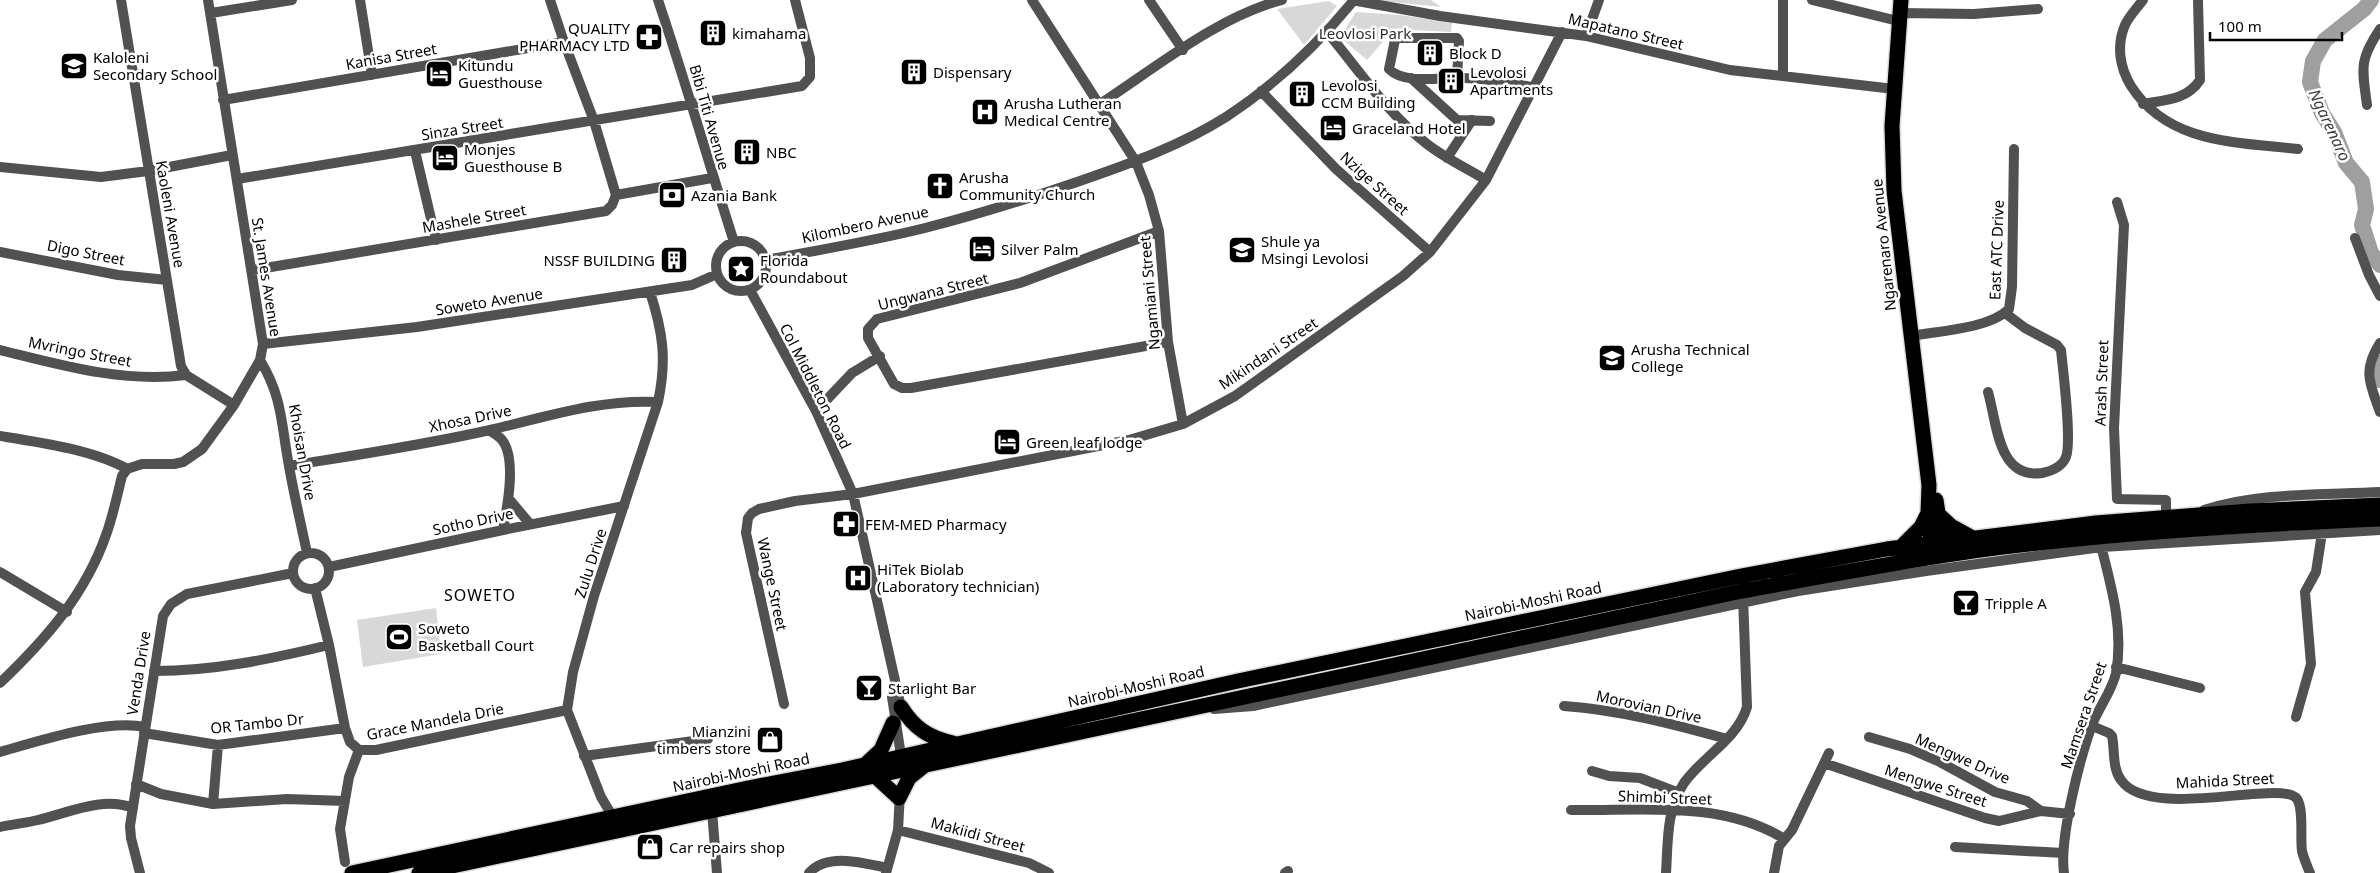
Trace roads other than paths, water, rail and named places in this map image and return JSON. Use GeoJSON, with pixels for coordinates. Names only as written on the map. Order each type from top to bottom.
{"type":"FeatureCollection","features":[{"type":"Feature","properties":{"kind":"highway","name":"Ngarenaro Avenue"},"geometry":{"type":"LineString","coordinates":[[1899,11],[1894,89],[1894,191],[1937,550]]}},
{"type":"Feature","properties":{"kind":"highway"},"geometry":{"type":"LineString","coordinates":[[1937,550],[1971,537],[2096,523],[2380,505]]}},
{"type":"Feature","properties":{"kind":"highway"},"geometry":{"type":"LineString","coordinates":[[1902,546],[1933,513],[1971,537]]}},
{"type":"Feature","properties":{"kind":"highway"},"geometry":{"type":"LineString","coordinates":[[1937,550],[2101,542],[2251,525],[2380,518]]}},
{"type":"Feature","properties":{"kind":"highway","name":"Nairobi-Moshi Road"},"geometry":{"type":"LineString","coordinates":[[349,867],[899,764],[956,744],[1238,681],[1722,580],[1902,546],[1937,550]]}},
{"type":"Feature","properties":{"kind":"highway","name":"Nairobi-Moshi Road"},"geometry":{"type":"LineString","coordinates":[[899,764],[925,766],[1183,711],[1743,597],[1937,550]]}},
{"type":"Feature","properties":{"kind":"highway"},"geometry":{"type":"LineString","coordinates":[[896,702],[909,720],[923,732],[956,744]]}},
{"type":"Feature","properties":{"kind":"highway"},"geometry":{"type":"LineString","coordinates":[[893,723],[882,750],[868,770],[899,798],[909,778],[925,766]]}},
{"type":"Feature","properties":{"kind":"highway","name":"Nairobi-Moshi Road"},"geometry":{"type":"LineString","coordinates":[[419,873],[712,811],[868,770]]}},
{"type":"Feature","properties":{"kind":"street","name":"Kaoleni Avenue"},"geometry":{"type":"LineString","coordinates":[[121,0],[181,366],[186,375]]}},
{"type":"Feature","properties":{"kind":"street","name":"St. James Avenue"},"geometry":{"type":"LineString","coordinates":[[127,469],[142,464],[174,464],[190,458],[202,449],[234,405],[260,360],[263,344],[208,0]]}},
{"type":"Feature","properties":{"kind":"street"},"geometry":{"type":"LineString","coordinates":[[210,13],[292,0]]}},
{"type":"Feature","properties":{"kind":"street"},"geometry":{"type":"LineString","coordinates":[[360,0],[372,75]]}},
{"type":"Feature","properties":{"kind":"street"},"geometry":{"type":"LineString","coordinates":[[550,0],[594,121],[616,195],[712,178]]}},
{"type":"Feature","properties":{"kind":"street","name":"Bibi Titi Avenue"},"geometry":{"type":"LineString","coordinates":[[658,0],[712,178],[734,242]]}},
{"type":"Feature","properties":{"kind":"street","name":"Sinza Street"},"geometry":{"type":"LineString","coordinates":[[237,180],[802,86],[810,77],[810,58],[795,0]]}},
{"type":"Feature","properties":{"kind":"street","name":"Ngamiani Street"},"geometry":{"type":"LineString","coordinates":[[1032,0],[1136,162],[1149,195],[1159,231],[1168,342],[1183,424]]}},
{"type":"Feature","properties":{"kind":"street"},"geometry":{"type":"LineString","coordinates":[[1149,0],[1183,50]]}},
{"type":"Feature","properties":{"kind":"street"},"geometry":{"type":"LineString","coordinates":[[1100,104],[1226,22],[1262,5],[1282,0]]}},
{"type":"Feature","properties":{"kind":"street","name":"Mapatano Street"},"geometry":{"type":"LineString","coordinates":[[1353,0],[1440,16],[1586,36],[1730,70],[1894,89]]}},
{"type":"Feature","properties":{"kind":"street","name":"Kilombero Avenue"},"geometry":{"type":"LineString","coordinates":[[766,260],[925,228],[1032,197],[1136,162],[1180,143],[1218,121],[1261,91],[1296,63],[1327,32],[1353,0]]}},
{"type":"Feature","properties":{"kind":"street"},"geometry":{"type":"LineString","coordinates":[[1586,36],[1598,0]]}},
{"type":"Feature","properties":{"kind":"street"},"geometry":{"type":"LineString","coordinates":[[1783,0],[1783,75]]}},
{"type":"Feature","properties":{"kind":"street"},"geometry":{"type":"LineString","coordinates":[[1812,0],[1899,11],[1974,14],[2038,9]]}},
{"type":"Feature","properties":{"kind":"street"},"geometry":{"type":"LineString","coordinates":[[2143,0],[2125,25],[2120,59],[2124,75],[2143,104],[2166,123],[2186,132],[2210,138],[2298,149]]}},
{"type":"Feature","properties":{"kind":"street"},"geometry":{"type":"LineString","coordinates":[[2143,104],[2176,98],[2193,91],[2200,80],[2198,0]]}},
{"type":"Feature","properties":{"kind":"street"},"geometry":{"type":"LineString","coordinates":[[2367,105],[2362,67],[2365,55],[2380,29]]}},
{"type":"Feature","properties":{"kind":"street"},"geometry":{"type":"LineString","coordinates":[[1327,32],[1391,110],[1425,142],[1447,158],[1486,180]]}},
{"type":"Feature","properties":{"kind":"street","name":"Mikindani Street"},"geometry":{"type":"LineString","coordinates":[[852,494],[1129,440],[1183,424],[1235,396],[1403,276],[1430,252],[1486,180],[1562,32]]}},
{"type":"Feature","properties":{"kind":"street"},"geometry":{"type":"LineString","coordinates":[[1457,78],[1459,40],[1457,38],[1399,38],[1395,40],[1389,69],[1395,75],[1411,78],[1457,78],[1514,82],[1534,88]]}},
{"type":"Feature","properties":{"kind":"street","name":"Kanisa Street"},"geometry":{"type":"LineString","coordinates":[[223,100],[564,42]]}},
{"type":"Feature","properties":{"kind":"street"},"geometry":{"type":"LineString","coordinates":[[1411,78],[1457,120],[1490,121]]}},
{"type":"Feature","properties":{"kind":"street","name":"Nzige Street"},"geometry":{"type":"LineString","coordinates":[[1261,91],[1336,169],[1430,252]]}},
{"type":"Feature","properties":{"kind":"street"},"geometry":{"type":"LineString","coordinates":[[1447,158],[1472,120]]}},
{"type":"Feature","properties":{"kind":"street","name":"East ATC Drive"},"geometry":{"type":"LineString","coordinates":[[1910,336],[1978,324],[1997,318],[2005,312],[2011,303],[2014,149]]}},
{"type":"Feature","properties":{"kind":"street"},"geometry":{"type":"LineString","coordinates":[[415,151],[436,240]]}},
{"type":"Feature","properties":{"kind":"street"},"geometry":{"type":"LineString","coordinates":[[0,167],[101,177],[148,171],[232,155]]}},
{"type":"Feature","properties":{"kind":"street","name":"Mashele Street"},"geometry":{"type":"LineString","coordinates":[[252,270],[606,211],[612,205],[616,195]]}},
{"type":"Feature","properties":{"kind":"street","name":"Arash Street"},"geometry":{"type":"LineString","coordinates":[[2117,202],[2124,225],[2114,428],[2117,498],[2166,500],[2166,518]]}},
{"type":"Feature","properties":{"kind":"street","name":"Ungwana Street"},"geometry":{"type":"LineString","coordinates":[[1159,231],[1020,283],[877,319],[868,329],[868,338],[880,356],[894,384],[902,388],[1168,342]]}},
{"type":"Feature","properties":{"kind":"street"},"geometry":{"type":"LineString","coordinates":[[2355,238],[2369,275],[2380,296]]}},
{"type":"Feature","properties":{"kind":"street"},"geometry":{"type":"LineString","coordinates":[[734,242],[750,242],[757,246],[766,260],[765,274],[762,281],[750,290],[730,289],[722,283],[717,274],[716,267],[719,254],[722,249],[734,242]]}},
{"type":"Feature","properties":{"kind":"street","name":"Digo Street"},"geometry":{"type":"LineString","coordinates":[[0,252],[118,275],[167,280]]}},
{"type":"Feature","properties":{"kind":"street","name":"Soweto Avenue"},"geometry":{"type":"LineString","coordinates":[[263,344],[417,328],[692,285],[717,274]]}},
{"type":"Feature","properties":{"kind":"street","name":"Col Middleton Road"},"geometry":{"type":"LineString","coordinates":[[750,290],[816,411],[852,494],[892,673],[898,688],[893,723],[899,764]]}},
{"type":"Feature","properties":{"kind":"street","name":"Zulu Drive"},"geometry":{"type":"LineString","coordinates":[[613,817],[601,797],[567,710],[573,672],[594,596],[658,402],[665,361],[657,314],[650,292]]}},
{"type":"Feature","properties":{"kind":"street"},"geometry":{"type":"LineString","coordinates":[[1988,392],[2007,460],[2014,468],[2037,474],[2054,470],[2062,463],[2066,457],[2068,441],[2061,350],[2057,344],[2025,328],[2005,312]]}},
{"type":"Feature","properties":{"kind":"street"},"geometry":{"type":"LineString","coordinates":[[2380,343],[2374,352],[2368,376],[2380,412]]}},
{"type":"Feature","properties":{"kind":"street","name":"Mvringo Street"},"geometry":{"type":"LineString","coordinates":[[0,350],[59,365],[111,375],[159,378],[186,375]]}},
{"type":"Feature","properties":{"kind":"street"},"geometry":{"type":"LineString","coordinates":[[816,411],[852,373],[880,356]]}},
{"type":"Feature","properties":{"kind":"street","name":"Khoisan Drive"},"geometry":{"type":"LineString","coordinates":[[260,360],[278,396],[289,466],[307,553]]}},
{"type":"Feature","properties":{"kind":"street"},"geometry":{"type":"LineString","coordinates":[[186,375],[234,405]]}},
{"type":"Feature","properties":{"kind":"street","name":"Xhosa Drive"},"geometry":{"type":"LineString","coordinates":[[289,466],[490,430],[584,406],[636,401],[658,402]]}},
{"type":"Feature","properties":{"kind":"street"},"geometry":{"type":"LineString","coordinates":[[490,430],[502,440],[507,451],[510,492],[503,530]]}},
{"type":"Feature","properties":{"kind":"street"},"geometry":{"type":"LineString","coordinates":[[0,436],[77,452],[114,462],[127,469],[122,476],[106,536],[85,581],[67,612],[36,649],[0,683]]}},
{"type":"Feature","properties":{"kind":"street"},"geometry":{"type":"LineString","coordinates":[[2189,516],[2224,504],[2292,496],[2380,492]]}},
{"type":"Feature","properties":{"kind":"street","name":"Wange Street"},"geometry":{"type":"LineString","coordinates":[[784,704],[746,533],[748,518],[759,509],[795,501],[852,494]]}},
{"type":"Feature","properties":{"kind":"street"},"geometry":{"type":"LineString","coordinates":[[509,499],[530,524]]}},
{"type":"Feature","properties":{"kind":"street","name":"Sotho Drive"},"geometry":{"type":"LineString","coordinates":[[329,567],[624,506]]}},
{"type":"Feature","properties":{"kind":"street"},"geometry":{"type":"LineString","coordinates":[[1666,873],[1672,810],[1679,793],[1695,770],[1727,739],[1743,719],[1747,707],[1743,597],[1926,571],[2101,542],[2380,530]]}},
{"type":"Feature","properties":{"kind":"street"},"geometry":{"type":"LineString","coordinates":[[2296,717],[2311,664],[2305,592],[2316,572],[2322,533]]}},
{"type":"Feature","properties":{"kind":"street","name":"Mamsera Street"},"geometry":{"type":"LineString","coordinates":[[2064,873],[2064,853],[2076,781],[2092,726],[2115,676],[2118,625],[2101,542]]}},
{"type":"Feature","properties":{"kind":"street"},"geometry":{"type":"LineString","coordinates":[[307,553],[318,554],[327,562],[329,567],[327,579],[323,584],[315,588],[306,588],[300,585],[293,574],[297,559],[307,553]]}},
{"type":"Feature","properties":{"kind":"street"},"geometry":{"type":"LineString","coordinates":[[0,572],[67,612]]}},
{"type":"Feature","properties":{"kind":"street","name":"Venda Drive"},"geometry":{"type":"LineString","coordinates":[[140,873],[131,838],[133,808],[163,616],[171,604],[187,594],[293,574]]}},
{"type":"Feature","properties":{"kind":"street","name":"Grace Mandela Drie"},"geometry":{"type":"LineString","coordinates":[[315,588],[329,645],[344,728],[350,742],[359,750],[376,750],[567,710]]}},
{"type":"Feature","properties":{"kind":"street"},"geometry":{"type":"LineString","coordinates":[[154,671],[189,671],[214,668],[275,658],[329,645]]}},
{"type":"Feature","properties":{"kind":"street"},"geometry":{"type":"LineString","coordinates":[[2116,667],[2200,688]]}},
{"type":"Feature","properties":{"kind":"street","name":"Col Middleton Road"},"geometry":{"type":"LineString","coordinates":[[896,702],[899,764]]}},
{"type":"Feature","properties":{"kind":"street","name":"Morovian Drive"},"geometry":{"type":"LineString","coordinates":[[1564,706],[1598,709],[1648,718],[1727,739]]}},
{"type":"Feature","properties":{"kind":"street","name":"OR Tambo Dr"},"geometry":{"type":"LineString","coordinates":[[0,752],[103,726],[125,724],[144,730],[218,745],[344,728]]}},
{"type":"Feature","properties":{"kind":"street","name":"Mahida Street"},"geometry":{"type":"LineString","coordinates":[[2092,726],[2112,736],[2118,776],[2130,789],[2161,798],[2176,799],[2276,792],[2293,795],[2298,800],[2300,808],[2302,851],[2310,873]]}},
{"type":"Feature","properties":{"kind":"street","name":"Mengwe Drive"},"geometry":{"type":"LineString","coordinates":[[1869,737],[1910,749],[1940,762],[1994,792],[2027,801],[2041,811]]}},
{"type":"Feature","properties":{"kind":"street"},"geometry":{"type":"LineString","coordinates":[[584,756],[708,738]]}},
{"type":"Feature","properties":{"kind":"street"},"geometry":{"type":"LineString","coordinates":[[213,804],[218,745]]}},
{"type":"Feature","properties":{"kind":"street"},"geometry":{"type":"LineString","coordinates":[[349,867],[340,829],[349,777],[359,750]]}},
{"type":"Feature","properties":{"kind":"street"},"geometry":{"type":"LineString","coordinates":[[1774,873],[1783,838],[1792,830],[1829,753]]}},
{"type":"Feature","properties":{"kind":"street","name":"Mengwe Street"},"geometry":{"type":"LineString","coordinates":[[1824,763],[1985,818],[2000,821],[2041,811],[2070,814]]}},
{"type":"Feature","properties":{"kind":"street"},"geometry":{"type":"LineString","coordinates":[[809,873],[815,866],[824,862],[862,863],[887,870],[898,830],[899,764]]}},
{"type":"Feature","properties":{"kind":"street"},"geometry":{"type":"LineString","coordinates":[[1592,770],[1609,776],[1640,778],[1679,793]]}},
{"type":"Feature","properties":{"kind":"street"},"geometry":{"type":"LineString","coordinates":[[136,784],[161,794],[213,804],[288,799],[345,801]]}},
{"type":"Feature","properties":{"kind":"street"},"geometry":{"type":"LineString","coordinates":[[0,827],[101,804],[124,804],[133,808]]}},
{"type":"Feature","properties":{"kind":"street","name":"Shimbi Street"},"geometry":{"type":"LineString","coordinates":[[1571,810],[1692,811],[1742,820],[1768,829],[1783,838]]}},
{"type":"Feature","properties":{"kind":"street"},"geometry":{"type":"LineString","coordinates":[[712,811],[717,873]]}},
{"type":"Feature","properties":{"kind":"street","name":"Makiidi Street"},"geometry":{"type":"LineString","coordinates":[[898,830],[1029,863],[1049,873]]}},
{"type":"Feature","properties":{"kind":"street"},"geometry":{"type":"LineString","coordinates":[[1955,847],[2064,853]]}},
{"type":"Feature","properties":{"kind":"waterway","name":"Ngarenaro"},"geometry":{"type":"LineString","coordinates":[[2371,0],[2364,9],[2325,40],[2313,61],[2310,82],[2322,113],[2334,132],[2346,163],[2362,182],[2366,209],[2362,225],[2371,253],[2380,265]]}},
{"type":"Feature","properties":{"kind":"waterway","name":"Ngarenaro"},"geometry":{"type":"LineString","coordinates":[[2380,363],[2377,366],[2380,380]]}},
{"type":"Feature","properties":{"kind":"place","name":"kimahama"},"geometry":{"type":"Point","coordinates":[713,33]}},
{"type":"Feature","properties":{"kind":"place","name":"QUALITY PHARMACY LTD"},"geometry":{"type":"Point","coordinates":[649,37]}},
{"type":"Feature","properties":{"kind":"place","name":"Block D"},"geometry":{"type":"Point","coordinates":[1430,53]}},
{"type":"Feature","properties":{"kind":"place","name":"Kaloleni Secondary School"},"geometry":{"type":"Point","coordinates":[74,66]}},
{"type":"Feature","properties":{"kind":"place","name":"Dispensary"},"geometry":{"type":"Point","coordinates":[914,72]}},
{"type":"Feature","properties":{"kind":"place","name":"Kitundu Guesthouse"},"geometry":{"type":"Point","coordinates":[439,74]}},
{"type":"Feature","properties":{"kind":"place","name":"Levolosi Apartments"},"geometry":{"type":"Point","coordinates":[1451,81]}},
{"type":"Feature","properties":{"kind":"place","name":"Levolosi CCM Building"},"geometry":{"type":"Point","coordinates":[1302,94]}},
{"type":"Feature","properties":{"kind":"place","name":"Arusha Lutheran Medical Centre"},"geometry":{"type":"Point","coordinates":[985,112]}},
{"type":"Feature","properties":{"kind":"place","name":"Graceland Hotel"},"geometry":{"type":"Point","coordinates":[1333,128]}},
{"type":"Feature","properties":{"kind":"place","name":"NBC"},"geometry":{"type":"Point","coordinates":[747,152]}},
{"type":"Feature","properties":{"kind":"place","name":"Monjes Guesthouse B"},"geometry":{"type":"Point","coordinates":[445,158]}},
{"type":"Feature","properties":{"kind":"place","name":"Arusha Community Church"},"geometry":{"type":"Point","coordinates":[940,186]}},
{"type":"Feature","properties":{"kind":"place","name":"Azania Bank"},"geometry":{"type":"Point","coordinates":[672,195]}},
{"type":"Feature","properties":{"kind":"place","name":"Silver Palm"},"geometry":{"type":"Point","coordinates":[982,249]}},
{"type":"Feature","properties":{"kind":"place","name":"Shule ya Msingi Levolosi"},"geometry":{"type":"Point","coordinates":[1242,250]}},
{"type":"Feature","properties":{"kind":"place","name":"NSSF BUILDING"},"geometry":{"type":"Point","coordinates":[674,260]}},
{"type":"Feature","properties":{"kind":"place","name":"Florida Roundabout"},"geometry":{"type":"Point","coordinates":[741,269]}},
{"type":"Feature","properties":{"kind":"place","name":"Arusha Technical College"},"geometry":{"type":"Point","coordinates":[1612,358]}},
{"type":"Feature","properties":{"kind":"place","name":"Green leaf lodge"},"geometry":{"type":"Point","coordinates":[1007,442]}},
{"type":"Feature","properties":{"kind":"place","name":"FEM-MED Pharmacy"},"geometry":{"type":"Point","coordinates":[846,524]}},
{"type":"Feature","properties":{"kind":"place","name":"HiTek Biolab (Laboratory technician)"},"geometry":{"type":"Point","coordinates":[858,578]}},
{"type":"Feature","properties":{"kind":"place","name":"Tripple A"},"geometry":{"type":"Point","coordinates":[1966,603]}},
{"type":"Feature","properties":{"kind":"place","name":"Soweto Basketball Court"},"geometry":{"type":"Point","coordinates":[399,637]}},
{"type":"Feature","properties":{"kind":"place","name":"Starlight Bar"},"geometry":{"type":"Point","coordinates":[869,688]}},
{"type":"Feature","properties":{"kind":"place","name":"Mianzini timbers store"},"geometry":{"type":"Point","coordinates":[770,740]}},
{"type":"Feature","properties":{"kind":"place","name":"Car repairs shop"},"geometry":{"type":"Point","coordinates":[650,847]}},
{"type":"Feature","properties":{"kind":"district","name":"SOWETO"},"geometry":{"type":"Point","coordinates":[480,595]}},
{"type":"Feature","properties":{"kind":"park label","name":"Leovlosi Park"},"geometry":{"type":"Point","coordinates":[1365,33]}}]}
